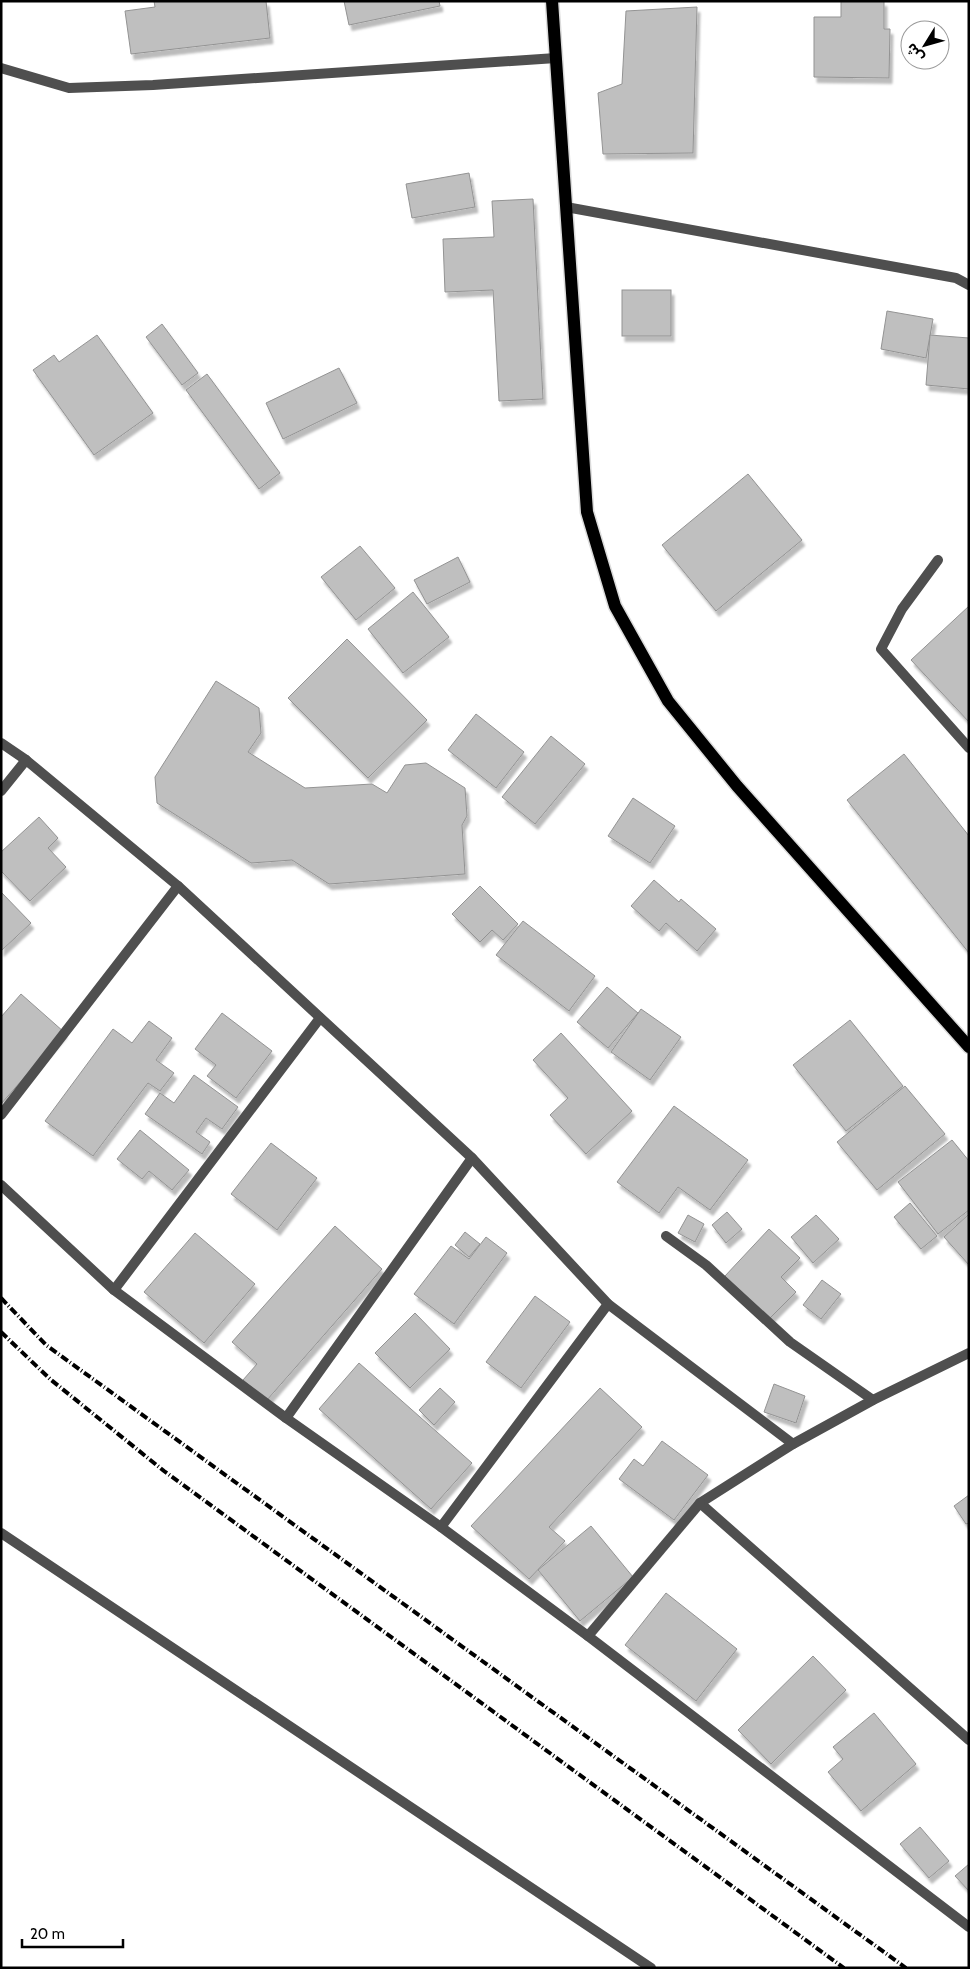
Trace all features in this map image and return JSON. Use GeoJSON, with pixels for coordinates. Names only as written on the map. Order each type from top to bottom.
{"type":"FeatureCollection","features":[{"type":"Feature","properties":{"kind":"main road"},"geometry":{"type":"LineString","coordinates":[[552,1],[587,512],[615,606],[668,701],[730,779],[969,1047]]}},
{"type":"Feature","properties":{"kind":"street"},"geometry":{"type":"LineString","coordinates":[[1,68],[69,88],[153,85],[556,58]]}},
{"type":"Feature","properties":{"kind":"street"},"geometry":{"type":"LineString","coordinates":[[566,207],[956,278],[969,285]]}},
{"type":"Feature","properties":{"kind":"street"},"geometry":{"type":"LineString","coordinates":[[938,560],[902,609],[881,649],[969,748]]}},
{"type":"Feature","properties":{"kind":"street"},"geometry":{"type":"LineString","coordinates":[[1,743],[26,760],[178,886],[472,1158],[608,1304],[793,1444]]}},
{"type":"Feature","properties":{"kind":"street"},"geometry":{"type":"LineString","coordinates":[[1,791],[26,760]]}},
{"type":"Feature","properties":{"kind":"street"},"geometry":{"type":"LineString","coordinates":[[1,1115],[178,886]]}},
{"type":"Feature","properties":{"kind":"street"},"geometry":{"type":"LineString","coordinates":[[114,1290],[320,1018]]}},
{"type":"Feature","properties":{"kind":"street"},"geometry":{"type":"LineString","coordinates":[[286,1418],[472,1158]]}},
{"type":"Feature","properties":{"kind":"street"},"geometry":{"type":"LineString","coordinates":[[1,1185],[114,1290],[286,1418],[441,1527],[588,1636],[969,1927]]}},
{"type":"Feature","properties":{"kind":"street"},"geometry":{"type":"LineString","coordinates":[[666,1236],[706,1266],[790,1342],[873,1400]]}},
{"type":"Feature","properties":{"kind":"street"},"geometry":{"type":"LineString","coordinates":[[441,1527],[608,1304]]}},
{"type":"Feature","properties":{"kind":"street"},"geometry":{"type":"LineString","coordinates":[[588,1636],[700,1503],[793,1444],[873,1400],[969,1353]]}},
{"type":"Feature","properties":{"kind":"street"},"geometry":{"type":"LineString","coordinates":[[700,1503],[969,1740]]}},
{"type":"Feature","properties":{"kind":"street"},"geometry":{"type":"LineString","coordinates":[[1,1533],[651,1968]]}},
{"type":"Feature","properties":{"kind":"building"},"geometry":{"type":"Polygon","coordinates":[[[154,1],[266,1],[270,38],[131,54],[125,11],[155,7],[154,1]]]}},
{"type":"Feature","properties":{"kind":"building"},"geometry":{"type":"Polygon","coordinates":[[[344,1],[439,1],[440,6],[349,25],[344,1]]]}},
{"type":"Feature","properties":{"kind":"building"},"geometry":{"type":"Polygon","coordinates":[[[841,1],[884,1],[884,29],[890,29],[889,78],[814,77],[814,17],[841,17],[841,1]]]}},
{"type":"Feature","properties":{"kind":"building"},"geometry":{"type":"Polygon","coordinates":[[[697,7],[693,153],[603,154],[598,93],[622,84],[626,11],[697,7]]]}},
{"type":"Feature","properties":{"kind":"building"},"geometry":{"type":"Polygon","coordinates":[[[469,173],[475,207],[412,218],[406,184],[469,173]]]}},
{"type":"Feature","properties":{"kind":"building"},"geometry":{"type":"Polygon","coordinates":[[[533,199],[543,399],[499,401],[493,290],[445,292],[443,239],[494,237],[492,201],[533,199]]]}},
{"type":"Feature","properties":{"kind":"building"},"geometry":{"type":"Polygon","coordinates":[[[622,290],[671,290],[671,336],[622,336],[622,290]]]}},
{"type":"Feature","properties":{"kind":"building"},"geometry":{"type":"Polygon","coordinates":[[[887,311],[933,319],[926,358],[881,349],[887,311]]]}},
{"type":"Feature","properties":{"kind":"building"},"geometry":{"type":"Polygon","coordinates":[[[162,324],[198,373],[182,385],[146,337],[162,324]]]}},
{"type":"Feature","properties":{"kind":"building"},"geometry":{"type":"Polygon","coordinates":[[[97,335],[153,413],[94,455],[33,370],[54,355],[59,362],[97,335]]]}},
{"type":"Feature","properties":{"kind":"building"},"geometry":{"type":"Polygon","coordinates":[[[930,335],[969,338],[969,389],[926,385],[930,335]]]}},
{"type":"Feature","properties":{"kind":"building"},"geometry":{"type":"Polygon","coordinates":[[[339,368],[357,403],[283,439],[266,403],[339,368]]]}},
{"type":"Feature","properties":{"kind":"building"},"geometry":{"type":"Polygon","coordinates":[[[207,374],[280,473],[259,489],[186,390],[207,374]]]}},
{"type":"Feature","properties":{"kind":"building"},"geometry":{"type":"Polygon","coordinates":[[[748,474],[802,540],[716,611],[662,545],[748,474]]]}},
{"type":"Feature","properties":{"kind":"building"},"geometry":{"type":"Polygon","coordinates":[[[360,546],[395,588],[356,620],[321,577],[360,546]]]}},
{"type":"Feature","properties":{"kind":"building"},"geometry":{"type":"Polygon","coordinates":[[[458,557],[470,582],[427,604],[414,580],[458,557]]]}},
{"type":"Feature","properties":{"kind":"building"},"geometry":{"type":"Polygon","coordinates":[[[413,592],[449,637],[403,673],[368,629],[413,592]]]}},
{"type":"Feature","properties":{"kind":"building"},"geometry":{"type":"Polygon","coordinates":[[[969,606],[969,722],[911,660],[969,606]]]}},
{"type":"Feature","properties":{"kind":"building"},"geometry":{"type":"Polygon","coordinates":[[[347,639],[427,720],[368,778],[288,698],[347,639]]]}},
{"type":"Feature","properties":{"kind":"building"},"geometry":{"type":"Polygon","coordinates":[[[216,681],[259,708],[261,733],[248,752],[305,788],[372,784],[387,793],[405,765],[426,763],[465,788],[467,816],[462,825],[465,874],[329,884],[292,860],[251,863],[157,803],[155,777],[216,681]]]}},
{"type":"Feature","properties":{"kind":"building"},"geometry":{"type":"Polygon","coordinates":[[[476,714],[524,752],[496,788],[448,750],[476,714]]]}},
{"type":"Feature","properties":{"kind":"building"},"geometry":{"type":"Polygon","coordinates":[[[551,736],[585,764],[535,824],[502,797],[551,736]]]}},
{"type":"Feature","properties":{"kind":"building"},"geometry":{"type":"Polygon","coordinates":[[[904,754],[969,836],[969,953],[847,800],[904,754]]]}},
{"type":"Feature","properties":{"kind":"building"},"geometry":{"type":"Polygon","coordinates":[[[633,798],[675,826],[650,863],[608,836],[633,798]]]}},
{"type":"Feature","properties":{"kind":"building"},"geometry":{"type":"Polygon","coordinates":[[[39,817],[58,838],[48,848],[66,867],[30,901],[1,871],[1,852],[39,817]]]}},
{"type":"Feature","properties":{"kind":"building"},"geometry":{"type":"Polygon","coordinates":[[[654,880],[679,902],[681,899],[716,929],[697,951],[666,923],[659,931],[631,906],[654,880]]]}},
{"type":"Feature","properties":{"kind":"building"},"geometry":{"type":"Polygon","coordinates":[[[480,886],[518,924],[503,940],[492,930],[480,942],[452,914],[480,886]]]}},
{"type":"Feature","properties":{"kind":"building"},"geometry":{"type":"Polygon","coordinates":[[[1,892],[31,923],[1,951],[1,892]]]}},
{"type":"Feature","properties":{"kind":"building"},"geometry":{"type":"Polygon","coordinates":[[[523,921],[595,976],[569,1011],[496,955],[523,921]]]}},
{"type":"Feature","properties":{"kind":"building"},"geometry":{"type":"Polygon","coordinates":[[[607,987],[638,1013],[608,1048],[577,1022],[607,987]]]}},
{"type":"Feature","properties":{"kind":"building"},"geometry":{"type":"Polygon","coordinates":[[[21,994],[64,1032],[1,1104],[1,1017],[21,994]]]}},
{"type":"Feature","properties":{"kind":"building"},"geometry":{"type":"Polygon","coordinates":[[[641,1009],[681,1037],[650,1080],[611,1052],[641,1009]]]}},
{"type":"Feature","properties":{"kind":"building"},"geometry":{"type":"Polygon","coordinates":[[[222,1013],[272,1051],[236,1098],[207,1076],[216,1065],[195,1049],[222,1013]]]}},
{"type":"Feature","properties":{"kind":"building"},"geometry":{"type":"Polygon","coordinates":[[[850,1020],[903,1086],[846,1131],[793,1065],[850,1020]]]}},
{"type":"Feature","properties":{"kind":"building"},"geometry":{"type":"Polygon","coordinates":[[[149,1021],[172,1038],[156,1060],[174,1073],[160,1091],[148,1083],[93,1156],[45,1121],[113,1029],[132,1043],[149,1021]]]}},
{"type":"Feature","properties":{"kind":"building"},"geometry":{"type":"Polygon","coordinates":[[[561,1033],[632,1111],[586,1154],[550,1115],[568,1098],[533,1060],[561,1033]]]}},
{"type":"Feature","properties":{"kind":"building"},"geometry":{"type":"Polygon","coordinates":[[[194,1075],[238,1107],[222,1129],[206,1118],[196,1132],[210,1142],[202,1154],[145,1114],[160,1093],[174,1103],[194,1075]]]}},
{"type":"Feature","properties":{"kind":"building"},"geometry":{"type":"Polygon","coordinates":[[[905,1086],[945,1134],[877,1190],[837,1142],[905,1086]]]}},
{"type":"Feature","properties":{"kind":"building"},"geometry":{"type":"Polygon","coordinates":[[[674,1106],[748,1160],[710,1210],[678,1187],[659,1213],[617,1182],[674,1106]]]}},
{"type":"Feature","properties":{"kind":"building"},"geometry":{"type":"Polygon","coordinates":[[[140,1130],[189,1170],[172,1190],[149,1171],[142,1179],[117,1159],[140,1130]]]}},
{"type":"Feature","properties":{"kind":"building"},"geometry":{"type":"Polygon","coordinates":[[[952,1140],[969,1161],[969,1210],[938,1234],[898,1182],[952,1140]]]}},
{"type":"Feature","properties":{"kind":"building"},"geometry":{"type":"Polygon","coordinates":[[[271,1143],[317,1178],[277,1230],[231,1194],[271,1143]]]}},
{"type":"Feature","properties":{"kind":"building"},"geometry":{"type":"Polygon","coordinates":[[[910,1203],[937,1236],[921,1249],[894,1217],[910,1203]]]}},
{"type":"Feature","properties":{"kind":"building"},"geometry":{"type":"Polygon","coordinates":[[[727,1212],[742,1229],[726,1243],[712,1225],[727,1212]]]}},
{"type":"Feature","properties":{"kind":"building"},"geometry":{"type":"Polygon","coordinates":[[[969,1214],[969,1265],[944,1237],[969,1214]]]}},
{"type":"Feature","properties":{"kind":"building"},"geometry":{"type":"Polygon","coordinates":[[[688,1215],[704,1224],[695,1242],[678,1233],[688,1215]]]}},
{"type":"Feature","properties":{"kind":"building"},"geometry":{"type":"Polygon","coordinates":[[[816,1215],[839,1239],[813,1263],[791,1237],[816,1215]]]}},
{"type":"Feature","properties":{"kind":"building"},"geometry":{"type":"Polygon","coordinates":[[[335,1226],[382,1269],[267,1400],[243,1380],[257,1364],[232,1342],[335,1226]]]}},
{"type":"Feature","properties":{"kind":"building"},"geometry":{"type":"Polygon","coordinates":[[[769,1229],[800,1258],[781,1277],[796,1292],[769,1319],[725,1276],[769,1229]]]}},
{"type":"Feature","properties":{"kind":"building"},"geometry":{"type":"Polygon","coordinates":[[[465,1232],[480,1244],[469,1257],[455,1245],[465,1232]]]}},
{"type":"Feature","properties":{"kind":"building"},"geometry":{"type":"Polygon","coordinates":[[[195,1233],[255,1284],[204,1343],[144,1292],[195,1233]]]}},
{"type":"Feature","properties":{"kind":"building"},"geometry":{"type":"Polygon","coordinates":[[[486,1237],[507,1253],[454,1324],[414,1294],[451,1246],[469,1259],[486,1237]]]}},
{"type":"Feature","properties":{"kind":"building"},"geometry":{"type":"Polygon","coordinates":[[[822,1280],[841,1294],[821,1319],[803,1305],[822,1280]]]}},
{"type":"Feature","properties":{"kind":"building"},"geometry":{"type":"Polygon","coordinates":[[[535,1296],[570,1322],[521,1388],[486,1362],[535,1296]]]}},
{"type":"Feature","properties":{"kind":"building"},"geometry":{"type":"Polygon","coordinates":[[[415,1313],[450,1349],[410,1388],[375,1353],[415,1313]]]}},
{"type":"Feature","properties":{"kind":"building"},"geometry":{"type":"Polygon","coordinates":[[[359,1363],[472,1463],[431,1509],[319,1409],[359,1363]]]}},
{"type":"Feature","properties":{"kind":"building"},"geometry":{"type":"Polygon","coordinates":[[[774,1384],[805,1396],[796,1423],[764,1412],[774,1384]]]}},
{"type":"Feature","properties":{"kind":"building"},"geometry":{"type":"Polygon","coordinates":[[[440,1388],[455,1402],[434,1425],[419,1410],[440,1388]]]}},
{"type":"Feature","properties":{"kind":"building"},"geometry":{"type":"Polygon","coordinates":[[[600,1388],[642,1427],[549,1527],[565,1541],[529,1579],[471,1526],[600,1388]]]}},
{"type":"Feature","properties":{"kind":"building"},"geometry":{"type":"Polygon","coordinates":[[[662,1441],[708,1475],[674,1520],[619,1479],[634,1459],[643,1466],[662,1441]]]}},
{"type":"Feature","properties":{"kind":"building"},"geometry":{"type":"Polygon","coordinates":[[[969,1495],[969,1523],[966,1524],[954,1506],[969,1495]]]}},
{"type":"Feature","properties":{"kind":"building"},"geometry":{"type":"Polygon","coordinates":[[[591,1526],[633,1577],[580,1621],[538,1570],[591,1526]]]}},
{"type":"Feature","properties":{"kind":"building"},"geometry":{"type":"Polygon","coordinates":[[[666,1593],[737,1649],[696,1701],[625,1645],[666,1593]]]}},
{"type":"Feature","properties":{"kind":"building"},"geometry":{"type":"Polygon","coordinates":[[[813,1656],[846,1690],[771,1764],[738,1730],[813,1656]]]}},
{"type":"Feature","properties":{"kind":"building"},"geometry":{"type":"Polygon","coordinates":[[[874,1713],[916,1764],[861,1811],[828,1772],[843,1759],[833,1747],[874,1713]]]}},
{"type":"Feature","properties":{"kind":"building"},"geometry":{"type":"Polygon","coordinates":[[[920,1827],[949,1861],[929,1878],[900,1844],[920,1827]]]}},
{"type":"Feature","properties":{"kind":"building"},"geometry":{"type":"Polygon","coordinates":[[[969,1864],[969,1891],[955,1876],[969,1864]]]}},
{"type":"Feature","properties":{"kind":"railway"},"geometry":{"type":"LineString","coordinates":[[1,1298],[46,1345],[906,1968]]}},
{"type":"Feature","properties":{"kind":"railway"},"geometry":{"type":"LineString","coordinates":[[1,1332],[50,1379],[164,1471],[844,1968]]}}]}
